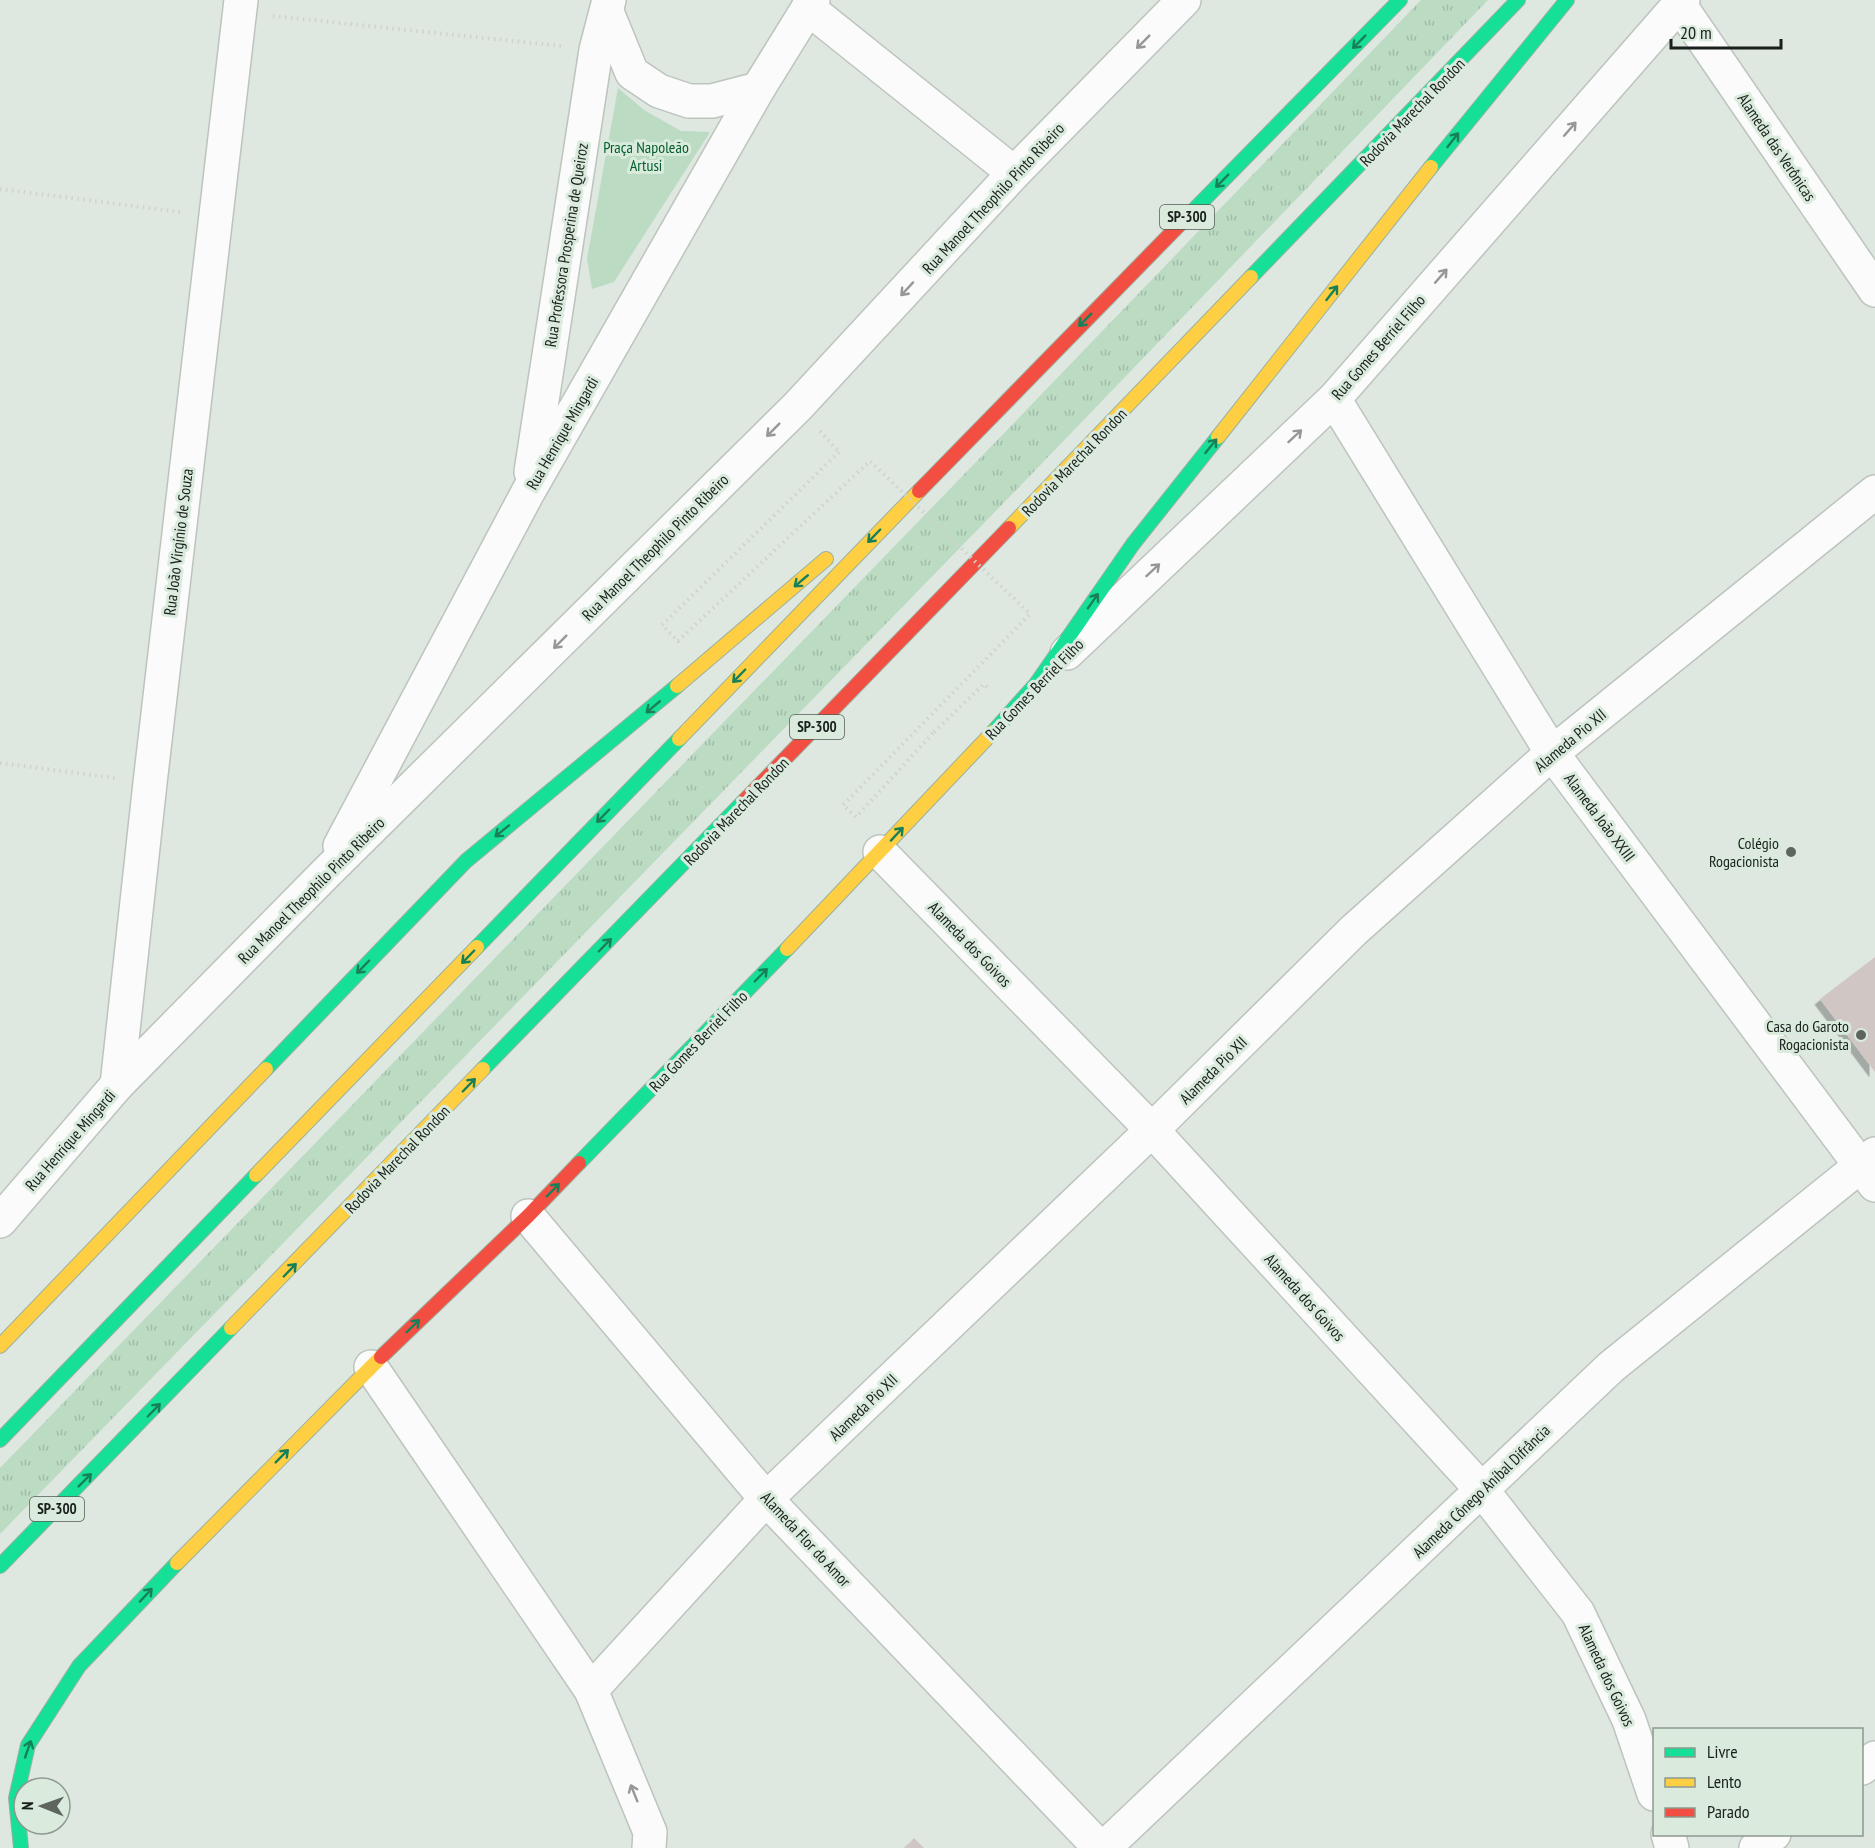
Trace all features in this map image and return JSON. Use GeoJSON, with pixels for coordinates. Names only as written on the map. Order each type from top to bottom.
{"type":"FeatureCollection","features":[{"type":"Feature","properties":{"kind":"highway","name":"SP-300"},"geometry":{"type":"LineString","coordinates":[[0,1440],[974,434],[1400,0]]}},
{"type":"Feature","properties":{"kind":"highway","name":"Rodovia Marechal Rondon"},"geometry":{"type":"LineString","coordinates":[[0,1566],[828,716],[1518,0]]}},
{"type":"Feature","properties":{"kind":"highway"},"geometry":{"type":"LineString","coordinates":[[1036,684],[1133,544],[1482,102],[1567,0]]}},
{"type":"Feature","properties":{"kind":"highway"},"geometry":{"type":"LineString","coordinates":[[866,525],[974,434]]}},
{"type":"Feature","properties":{"kind":"highway"},"geometry":{"type":"LineString","coordinates":[[0,1346],[466,861],[642,716],[839,548]]}},
{"type":"Feature","properties":{"kind":"highway","name":"Rua Gomes Berriel Filho"},"geometry":{"type":"LineString","coordinates":[[21,1848],[16,1798],[28,1745],[79,1666],[223,1515],[371,1367],[528,1216],[880,852],[1036,684]]}},
{"type":"Feature","properties":{"kind":"street","name":"Rua Manoel Theophilo Pinto Ribeiro"},"geometry":{"type":"LineString","coordinates":[[117,1085],[325,874],[798,406],[1014,173],[1184,0]]}},
{"type":"Feature","properties":{"kind":"street","name":"Rua Gomes Berriel Filho"},"geometry":{"type":"LineString","coordinates":[[1036,684],[1334,399],[1681,2]]}},
{"type":"Feature","properties":{"kind":"street","name":"Alameda das Verônicas"},"geometry":{"type":"LineString","coordinates":[[1681,2],[1875,290]]}},
{"type":"Feature","properties":{"kind":"street"},"geometry":{"type":"LineString","coordinates":[[810,4],[1014,173]]}},
{"type":"Feature","properties":{"kind":"street","name":"Rua Henrique Mingardi"},"geometry":{"type":"LineString","coordinates":[[325,874],[528,492],[758,88],[810,4]]}},
{"type":"Feature","properties":{"kind":"street","name":"Rua João Virgínio de Souza"},"geometry":{"type":"LineString","coordinates":[[117,1085],[241,6]]}},
{"type":"Feature","properties":{"kind":"street"},"geometry":{"type":"LineString","coordinates":[[608,6],[632,73],[658,91],[689,101],[712,101],[758,88]]}},
{"type":"Feature","properties":{"kind":"street","name":"Rua Professora Prosperina de Queiroz"},"geometry":{"type":"LineString","coordinates":[[528,492],[596,50],[608,6]]}},
{"type":"Feature","properties":{"kind":"street","name":"Alameda João XXIII"},"geometry":{"type":"LineString","coordinates":[[1334,399],[1552,753],[1870,1168]]}},
{"type":"Feature","properties":{"kind":"street","name":"Alameda Pio XII"},"geometry":{"type":"LineString","coordinates":[[591,1690],[766,1499],[1152,1130],[1353,931],[1552,753],[1875,492]]}},
{"type":"Feature","properties":{"kind":"street","name":"Alameda dos Goivos"},"geometry":{"type":"LineString","coordinates":[[880,852],[1152,1130],[1482,1490],[1578,1613],[1629,1720],[1653,1791]]}},
{"type":"Feature","properties":{"kind":"street","name":"Rua Henrique Mingardi"},"geometry":{"type":"LineString","coordinates":[[0,1221],[117,1085]]}},
{"type":"Feature","properties":{"kind":"street","name":"Alameda Cônego Aníbal Difrância"},"geometry":{"type":"LineString","coordinates":[[1102,1848],[1611,1367],[1870,1168]]}},
{"type":"Feature","properties":{"kind":"street","name":"Alameda Flor do Amor"},"geometry":{"type":"LineString","coordinates":[[528,1216],[766,1499],[1102,1848]]}},
{"type":"Feature","properties":{"kind":"street"},"geometry":{"type":"LineString","coordinates":[[371,1367],[591,1690],[650,1832],[649,1848]]}},
{"type":"Feature","properties":{"kind":"street"},"geometry":{"type":"LineString","coordinates":[[1863,1767],[1875,1758]]}},
{"type":"Feature","properties":{"kind":"street"},"geometry":{"type":"LineString","coordinates":[[1756,1848],[1771,1836]]}},
{"type":"Feature","properties":{"kind":"path"},"geometry":{"type":"LineString","coordinates":[[241,6],[596,50]]}},
{"type":"Feature","properties":{"kind":"path"},"geometry":{"type":"LineString","coordinates":[[0,189],[216,217]]}},
{"type":"Feature","properties":{"kind":"path"},"geometry":{"type":"LineString","coordinates":[[839,452],[662,625],[678,641],[870,461],[1030,614],[843,806],[856,817],[934,732]]}},
{"type":"Feature","properties":{"kind":"path"},"geometry":{"type":"LineString","coordinates":[[0,763],[150,783]]}},
{"type":"Feature","properties":{"kind":"green space"},"geometry":{"type":"Polygon","coordinates":[[[1421,0],[1488,0],[1023,483],[0,1534],[0,1468],[1421,0]]]}},
{"type":"Feature","properties":{"kind":"green space","name":"Praça Napoleão Artusi"},"geometry":{"type":"Polygon","coordinates":[[[618,88],[644,110],[681,131],[710,132],[614,282],[592,289],[587,259],[618,88]]]}},
{"type":"Feature","properties":{"kind":"building","name":"Casa do Garoto Rogacionista"},"geometry":{"type":"Polygon","coordinates":[[[1875,957],[1875,1072],[1820,999],[1875,957]]]}},
{"type":"Feature","properties":{"kind":"building"},"geometry":{"type":"Polygon","coordinates":[[[914,1838],[924,1848],[905,1848],[914,1838]]]}},
{"type":"Feature","properties":{"kind":"traffic: fast"},"geometry":{"type":"LineString","coordinates":[[1185,219],[1400,0]]}},
{"type":"Feature","properties":{"kind":"traffic: fast"},"geometry":{"type":"LineString","coordinates":[[1251,277],[1518,0]]}},
{"type":"Feature","properties":{"kind":"traffic: fast"},"geometry":{"type":"LineString","coordinates":[[1431,167],[1567,0]]}},
{"type":"Feature","properties":{"kind":"traffic: fast"},"geometry":{"type":"LineString","coordinates":[[993,732],[1036,684],[1133,544],[1218,437]]}},
{"type":"Feature","properties":{"kind":"traffic: fast"},"geometry":{"type":"LineString","coordinates":[[266,1069],[466,861],[677,686]]}},
{"type":"Feature","properties":{"kind":"traffic: fast"},"geometry":{"type":"LineString","coordinates":[[477,947],[679,739]]}},
{"type":"Feature","properties":{"kind":"traffic: fast"},"geometry":{"type":"LineString","coordinates":[[483,1069],[744,801]]}},
{"type":"Feature","properties":{"kind":"traffic: fast"},"geometry":{"type":"LineString","coordinates":[[579,1163],[787,949]]}},
{"type":"Feature","properties":{"kind":"traffic: fast"},"geometry":{"type":"LineString","coordinates":[[0,1440],[256,1175]]}},
{"type":"Feature","properties":{"kind":"traffic: fast"},"geometry":{"type":"LineString","coordinates":[[0,1566],[231,1328]]}},
{"type":"Feature","properties":{"kind":"traffic: fast"},"geometry":{"type":"LineString","coordinates":[[21,1848],[16,1798],[28,1745],[79,1666],[177,1563]]}},
{"type":"Feature","properties":{"kind":"traffic: slow"},"geometry":{"type":"LineString","coordinates":[[1218,437],[1431,167]]}},
{"type":"Feature","properties":{"kind":"traffic: slow"},"geometry":{"type":"LineString","coordinates":[[1009,528],[1251,277]]}},
{"type":"Feature","properties":{"kind":"traffic: slow"},"geometry":{"type":"LineString","coordinates":[[679,739],[919,491]]}},
{"type":"Feature","properties":{"kind":"traffic: slow"},"geometry":{"type":"LineString","coordinates":[[677,686],[826,559]]}},
{"type":"Feature","properties":{"kind":"traffic: slow"},"geometry":{"type":"LineString","coordinates":[[787,949],[993,732]]}},
{"type":"Feature","properties":{"kind":"traffic: slow"},"geometry":{"type":"LineString","coordinates":[[256,1175],[477,947]]}},
{"type":"Feature","properties":{"kind":"traffic: slow"},"geometry":{"type":"LineString","coordinates":[[0,1346],[266,1069]]}},
{"type":"Feature","properties":{"kind":"traffic: slow"},"geometry":{"type":"LineString","coordinates":[[231,1328],[483,1069]]}},
{"type":"Feature","properties":{"kind":"traffic: slow"},"geometry":{"type":"LineString","coordinates":[[177,1563],[381,1357]]}},
{"type":"Feature","properties":{"kind":"traffic: jam"},"geometry":{"type":"LineString","coordinates":[[919,491],[1185,219]]}},
{"type":"Feature","properties":{"kind":"traffic: jam"},"geometry":{"type":"LineString","coordinates":[[744,801],[1009,528]]}},
{"type":"Feature","properties":{"kind":"traffic: jam"},"geometry":{"type":"LineString","coordinates":[[381,1357],[528,1216],[579,1163]]}},
{"type":"Feature","properties":{"kind":"place","name":"Colégio Rogacionista"},"geometry":{"type":"Point","coordinates":[1791,852]}},
{"type":"Feature","properties":{"kind":"place","name":"Casa do Garoto Rogacionista"},"geometry":{"type":"Point","coordinates":[1861,1035]}}]}
